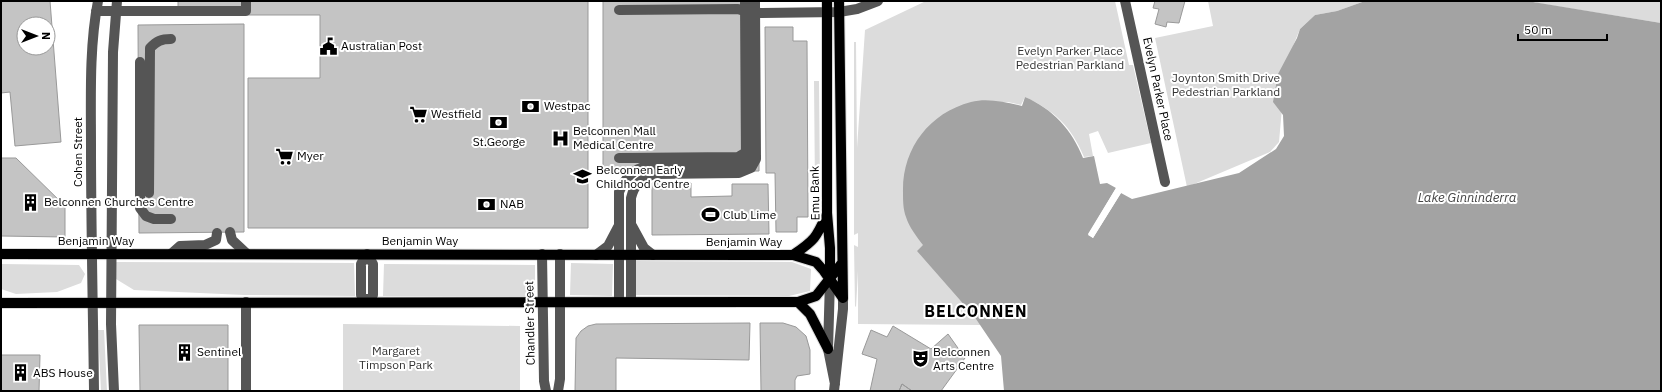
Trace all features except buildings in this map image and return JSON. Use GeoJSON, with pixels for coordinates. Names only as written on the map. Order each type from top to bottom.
{"type":"FeatureCollection","features":[{"type":"Feature","properties":{"kind":"main road","name":"Emu Bank"},"geometry":{"type":"LineString","coordinates":[[827,1],[827,213],[830,248],[830,280]]}},
{"type":"Feature","properties":{"kind":"main road","name":"Emu Bank"},"geometry":{"type":"LineString","coordinates":[[839,1],[843,298]]}},
{"type":"Feature","properties":{"kind":"main road"},"geometry":{"type":"LineString","coordinates":[[793,255],[811,243],[818,235],[827,213]]}},
{"type":"Feature","properties":{"kind":"main road","name":"Benjamin Way"},"geometry":{"type":"LineString","coordinates":[[1,254],[793,255],[816,262],[843,298]]}},
{"type":"Feature","properties":{"kind":"main road"},"geometry":{"type":"LineString","coordinates":[[1,303],[619,301],[798,302],[816,296],[842,263]]}},
{"type":"Feature","properties":{"kind":"main road"},"geometry":{"type":"LineString","coordinates":[[798,302],[810,314],[828,349]]}},
{"type":"Feature","properties":{"kind":"street"},"geometry":{"type":"LineString","coordinates":[[97,6],[246,11],[246,1]]}},
{"type":"Feature","properties":{"kind":"street"},"geometry":{"type":"LineString","coordinates":[[619,10],[752,9],[839,12],[857,10],[878,1]]}},
{"type":"Feature","properties":{"kind":"street","name":"Evelyn Parker Place"},"geometry":{"type":"LineString","coordinates":[[1125,1],[1165,182]]}},
{"type":"Feature","properties":{"kind":"street","name":"Cohen Street"},"geometry":{"type":"LineString","coordinates":[[94,391],[92,254],[92,47],[97,6]]}},
{"type":"Feature","properties":{"kind":"street"},"geometry":{"type":"LineString","coordinates":[[114,391],[112,302],[113,52],[116,6]]}},
{"type":"Feature","properties":{"kind":"street"},"geometry":{"type":"LineString","coordinates":[[619,158],[738,157],[751,150],[754,144],[752,9]]}},
{"type":"Feature","properties":{"kind":"street"},"geometry":{"type":"LineString","coordinates":[[619,301],[619,192],[630,174],[646,166],[739,165],[746,160],[752,9]]}},
{"type":"Feature","properties":{"kind":"street"},"geometry":{"type":"LineString","coordinates":[[631,301],[631,198],[632,192],[639,182],[646,177],[655,174],[739,173],[751,168],[756,159],[752,9]]}},
{"type":"Feature","properties":{"kind":"street"},"geometry":{"type":"LineString","coordinates":[[149,193],[150,48],[157,41],[171,39]]}},
{"type":"Feature","properties":{"kind":"street"},"geometry":{"type":"LineString","coordinates":[[140,62],[140,208],[146,216],[154,219],[171,219]]}},
{"type":"Feature","properties":{"kind":"street"},"geometry":{"type":"LineString","coordinates":[[596,255],[608,246],[619,224]]}},
{"type":"Feature","properties":{"kind":"street"},"geometry":{"type":"LineString","coordinates":[[631,224],[644,248],[653,255]]}},
{"type":"Feature","properties":{"kind":"street"},"geometry":{"type":"LineString","coordinates":[[230,232],[232,240],[247,254]]}},
{"type":"Feature","properties":{"kind":"street"},"geometry":{"type":"LineString","coordinates":[[171,254],[180,246],[205,245],[216,240],[217,233]]}},
{"type":"Feature","properties":{"kind":"street"},"geometry":{"type":"LineString","coordinates":[[367,254],[373,264],[373,295],[367,302]]}},
{"type":"Feature","properties":{"kind":"street","name":"Chandler Street"},"geometry":{"type":"LineString","coordinates":[[542,254],[544,381],[546,391]]}},
{"type":"Feature","properties":{"kind":"street"},"geometry":{"type":"LineString","coordinates":[[558,391],[560,379],[560,254]]}},
{"type":"Feature","properties":{"kind":"street","name":"Emu Bank"},"geometry":{"type":"LineString","coordinates":[[830,280],[828,349],[834,387]]}},
{"type":"Feature","properties":{"kind":"street","name":"Emu Bank"},"geometry":{"type":"LineString","coordinates":[[834,387],[840,340],[843,298]]}},
{"type":"Feature","properties":{"kind":"street"},"geometry":{"type":"LineString","coordinates":[[246,302],[246,391]]}},
{"type":"Feature","properties":{"kind":"green space","name":"Evelyn Parker Place Pedestrian Parkland"},"geometry":{"type":"Polygon","coordinates":[[[926,1],[1115,1],[1129,65],[1133,65],[1151,143],[1108,153],[1098,131],[1089,134],[1093,156],[1084,157],[1068,128],[1053,114],[1036,102],[1025,97],[1021,105],[1008,102],[978,102],[966,304],[981,325],[858,324],[858,271],[856,307],[854,245],[858,247],[858,233],[854,235],[854,42],[856,42],[857,148],[865,30],[926,1]]]}},
{"type":"Feature","properties":{"kind":"green space","name":"Joynton Smith Drive Pedestrian Parkland"},"geometry":{"type":"Polygon","coordinates":[[[1208,1],[1365,1],[1337,11],[1315,15],[1300,29],[1293,46],[1282,108],[1279,142],[1270,152],[1187,187],[1155,38],[1213,26],[1208,1]]]}},
{"type":"Feature","properties":{"kind":"green space"},"geometry":{"type":"Polygon","coordinates":[[[1533,1],[1661,1],[1661,23],[1537,3],[1533,1]]]}},
{"type":"Feature","properties":{"kind":"green space"},"geometry":{"type":"Polygon","coordinates":[[[814,81],[819,81],[820,193],[815,192],[814,81]]]}},
{"type":"Feature","properties":{"kind":"green space"},"geometry":{"type":"Polygon","coordinates":[[[635,261],[792,262],[811,269],[810,291],[789,296],[634,295],[635,261]]]}},
{"type":"Feature","properties":{"kind":"green space"},"geometry":{"type":"Polygon","coordinates":[[[116,262],[354,263],[355,296],[244,295],[134,290],[116,279],[116,262]]]}},
{"type":"Feature","properties":{"kind":"green space"},"geometry":{"type":"Polygon","coordinates":[[[571,263],[613,264],[612,296],[570,295],[571,263]]]}},
{"type":"Feature","properties":{"kind":"green space"},"geometry":{"type":"Polygon","coordinates":[[[1,264],[79,265],[85,274],[81,283],[57,292],[16,294],[1,289],[1,264]]]}},
{"type":"Feature","properties":{"kind":"green space"},"geometry":{"type":"Polygon","coordinates":[[[384,264],[535,265],[535,297],[383,296],[384,264]]]}},
{"type":"Feature","properties":{"kind":"green space","name":"Margaret Timpson Park"},"geometry":{"type":"Polygon","coordinates":[[[343,324],[520,326],[520,391],[343,391],[343,324]]]}},
{"type":"Feature","properties":{"kind":"green space"},"geometry":{"type":"Polygon","coordinates":[[[98,330],[104,330],[107,391],[101,391],[98,330]]]}},
{"type":"Feature","properties":{"kind":"water","name":"Lake Ginninderra"},"geometry":{"type":"Polygon","coordinates":[[[1365,1],[1527,1],[1661,23],[1661,391],[1004,391],[1001,356],[974,316],[917,251],[923,245],[911,228],[905,214],[903,192],[907,161],[921,135],[931,124],[956,107],[983,100],[1022,106],[1025,97],[1053,114],[1073,138],[1083,158],[1094,156],[1100,184],[1107,183],[1116,188],[1088,234],[1093,238],[1121,193],[1132,199],[1239,173],[1276,149],[1284,136],[1283,115],[1273,102],[1278,74],[1297,38],[1300,29],[1315,15],[1337,11],[1365,1]]]}},
{"type":"Feature","properties":{"kind":"pier"},"geometry":{"type":"Polygon","coordinates":[[[1116,188],[1118,190],[1091,234],[1093,235],[1119,192],[1121,193],[1093,238],[1088,235],[1116,188]]]}},
{"type":"Feature","properties":{"kind":"place","name":"Australian Post"},"geometry":{"type":"Point","coordinates":[328,46]}},
{"type":"Feature","properties":{"kind":"place","name":"Westpac"},"geometry":{"type":"Point","coordinates":[531,106]}},
{"type":"Feature","properties":{"kind":"place","name":"Westfield"},"geometry":{"type":"Point","coordinates":[418,114]}},
{"type":"Feature","properties":{"kind":"place","name":"St.George"},"geometry":{"type":"Point","coordinates":[499,123]}},
{"type":"Feature","properties":{"kind":"place","name":"Belconnen Mall Medical Centre"},"geometry":{"type":"Point","coordinates":[560,138]}},
{"type":"Feature","properties":{"kind":"place","name":"Myer"},"geometry":{"type":"Point","coordinates":[284,156]}},
{"type":"Feature","properties":{"kind":"place","name":"Belconnen Early Childhood Centre"},"geometry":{"type":"Point","coordinates":[583,177]}},
{"type":"Feature","properties":{"kind":"place","name":"Belconnen Churches Centre"},"geometry":{"type":"Point","coordinates":[31,202]}},
{"type":"Feature","properties":{"kind":"place","name":"NAB"},"geometry":{"type":"Point","coordinates":[487,204]}},
{"type":"Feature","properties":{"kind":"place","name":"Club Lime"},"geometry":{"type":"Point","coordinates":[710,215]}},
{"type":"Feature","properties":{"kind":"place","name":"Sentinel"},"geometry":{"type":"Point","coordinates":[184,352]}},
{"type":"Feature","properties":{"kind":"place","name":"Belconnen Arts Centre"},"geometry":{"type":"Point","coordinates":[920,359]}},
{"type":"Feature","properties":{"kind":"place","name":"ABS House"},"geometry":{"type":"Point","coordinates":[20,373]}},
{"type":"Feature","properties":{"kind":"district","name":"BELCONNEN"},"geometry":{"type":"Point","coordinates":[976,311]}}]}
